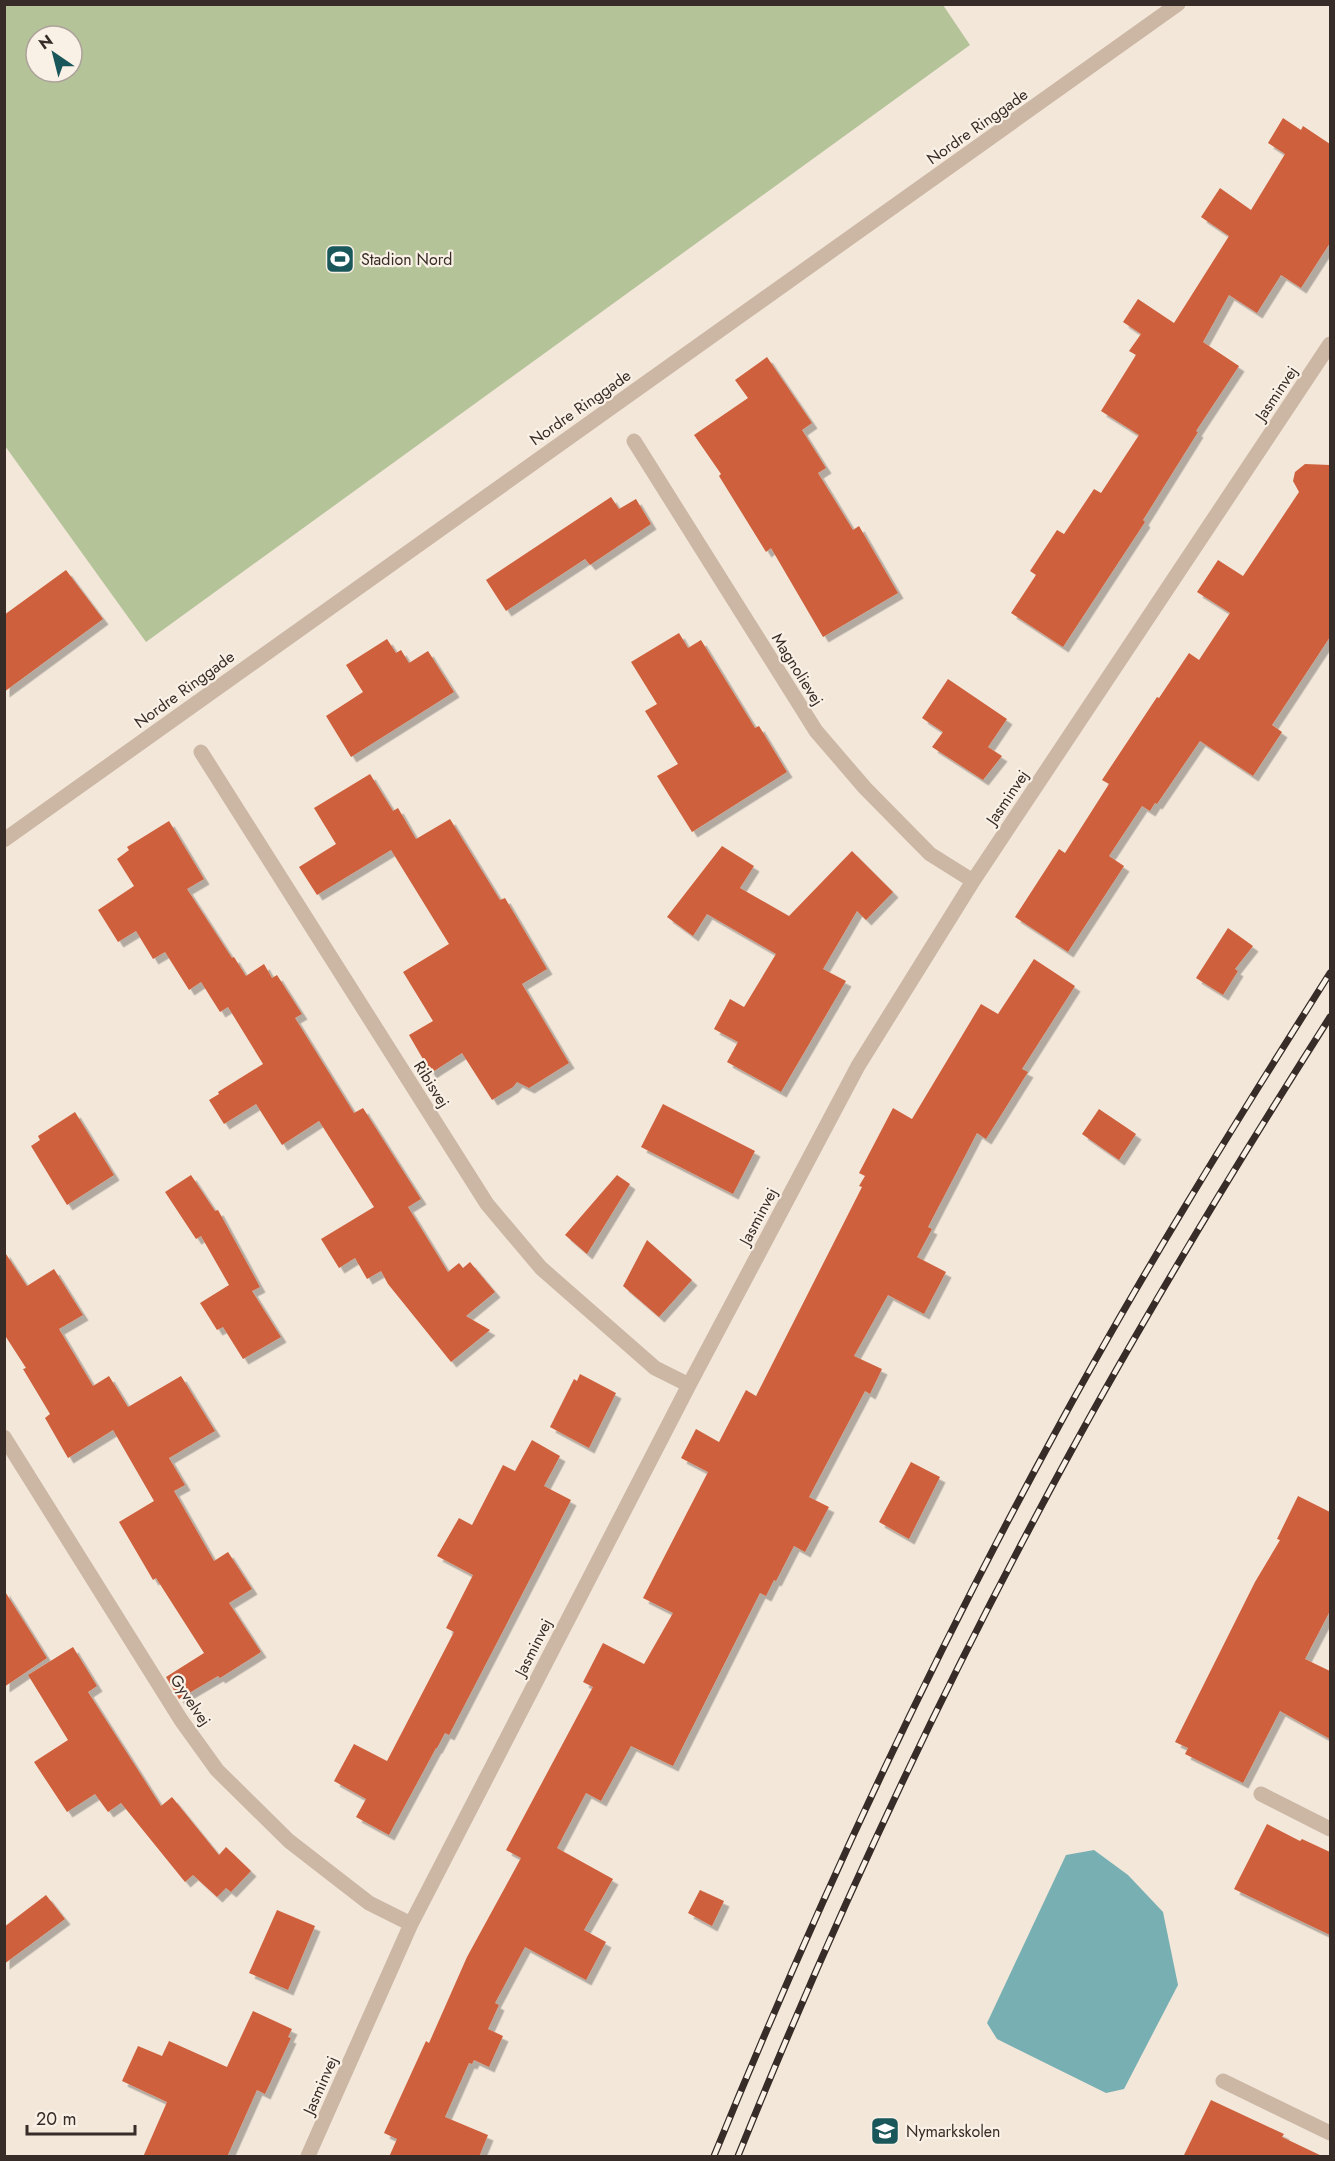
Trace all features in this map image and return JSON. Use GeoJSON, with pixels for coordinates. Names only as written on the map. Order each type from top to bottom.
{"type":"FeatureCollection","features":[{"type":"Feature","properties":{"kind":"street","name":"Nordre Ringgade"},"geometry":{"type":"LineString","coordinates":[[4,840],[1178,4]]}},
{"type":"Feature","properties":{"kind":"street","name":"Jasminvej"},"geometry":{"type":"LineString","coordinates":[[308,2157],[411,1924],[688,1385],[858,1066],[973,880],[1330,344]]}},
{"type":"Feature","properties":{"kind":"street","name":"Magnolievej"},"geometry":{"type":"LineString","coordinates":[[634,441],[816,731],[865,788],[930,854],[973,880]]}},
{"type":"Feature","properties":{"kind":"street","name":"Ribisvej"},"geometry":{"type":"LineString","coordinates":[[201,753],[487,1204],[541,1268],[656,1368],[688,1385]]}},
{"type":"Feature","properties":{"kind":"street","name":"Gyvelvej"},"geometry":{"type":"LineString","coordinates":[[4,1437],[181,1720],[217,1770],[289,1841],[369,1903],[411,1924]]}},
{"type":"Feature","properties":{"kind":"street"},"geometry":{"type":"LineString","coordinates":[[1261,1794],[1330,1828]]}},
{"type":"Feature","properties":{"kind":"street"},"geometry":{"type":"LineString","coordinates":[[1223,2081],[1330,2133]]}},
{"type":"Feature","properties":{"kind":"green space","name":"Stadion Nord"},"geometry":{"type":"Polygon","coordinates":[[[5,5],[943,5],[970,45],[146,642],[5,446],[5,5]]]}},
{"type":"Feature","properties":{"kind":"water"},"geometry":{"type":"Polygon","coordinates":[[[1094,1850],[1128,1875],[1163,1912],[1178,1985],[1124,2089],[1106,2093],[997,2039],[987,2023],[1066,1855],[1094,1850]]]}},
{"type":"Feature","properties":{"kind":"building"},"geometry":{"type":"Polygon","coordinates":[[[1283,118],[1301,130],[1303,126],[1330,144],[1330,243],[1301,288],[1281,275],[1257,313],[1229,295],[1203,342],[1239,366],[1196,431],[1198,432],[1143,520],[1145,522],[1063,647],[1011,613],[1036,575],[1030,571],[1057,530],[1064,534],[1094,489],[1101,493],[1139,435],[1101,411],[1136,355],[1129,351],[1141,334],[1123,322],[1138,299],[1174,323],[1229,236],[1201,217],[1220,188],[1251,210],[1285,154],[1268,143],[1283,118]]]}},
{"type":"Feature","properties":{"kind":"building"},"geometry":{"type":"Polygon","coordinates":[[[767,357],[812,423],[802,430],[826,468],[818,473],[853,530],[859,526],[898,593],[823,637],[771,548],[766,552],[719,476],[721,474],[694,435],[748,398],[735,380],[767,357]]]}},
{"type":"Feature","properties":{"kind":"building"},"geometry":{"type":"Polygon","coordinates":[[[1305,464],[1330,465],[1330,637],[1272,725],[1282,732],[1253,776],[1200,741],[1157,804],[1155,803],[1150,811],[1142,806],[1109,856],[1124,866],[1068,952],[1015,917],[1059,849],[1065,853],[1109,784],[1102,780],[1157,697],[1159,698],[1189,653],[1199,660],[1230,613],[1197,592],[1218,560],[1243,576],[1299,492],[1293,481],[1295,472],[1305,464]]]}},
{"type":"Feature","properties":{"kind":"building"},"geometry":{"type":"Polygon","coordinates":[[[611,497],[619,509],[636,499],[651,524],[590,565],[585,559],[506,611],[486,580],[611,497]]]}},
{"type":"Feature","properties":{"kind":"building"},"geometry":{"type":"Polygon","coordinates":[[[66,570],[103,619],[4,692],[4,615],[66,570]]]}},
{"type":"Feature","properties":{"kind":"building"},"geometry":{"type":"Polygon","coordinates":[[[679,633],[688,648],[701,640],[755,728],[759,726],[787,772],[692,832],[657,776],[678,764],[645,711],[657,704],[631,662],[679,633]]]}},
{"type":"Feature","properties":{"kind":"building"},"geometry":{"type":"Polygon","coordinates":[[[387,639],[396,653],[401,650],[409,663],[428,651],[454,692],[351,757],[326,716],[363,692],[346,665],[387,639]]]}},
{"type":"Feature","properties":{"kind":"building"},"geometry":{"type":"Polygon","coordinates":[[[948,679],[1007,719],[988,747],[1002,756],[983,780],[932,747],[943,732],[922,718],[948,679]]]}},
{"type":"Feature","properties":{"kind":"building"},"geometry":{"type":"Polygon","coordinates":[[[370,774],[393,811],[398,808],[416,839],[450,819],[500,900],[505,898],[547,969],[522,984],[569,1063],[529,1088],[517,1082],[492,1100],[462,1053],[431,1073],[409,1035],[433,1021],[403,972],[449,944],[391,850],[317,895],[299,867],[336,844],[314,808],[370,774]]]}},
{"type":"Feature","properties":{"kind":"building"},"geometry":{"type":"Polygon","coordinates":[[[169,821],[204,879],[187,889],[246,976],[264,964],[272,978],[277,975],[302,1014],[295,1018],[354,1113],[363,1108],[421,1199],[408,1207],[448,1272],[459,1263],[463,1268],[470,1262],[495,1292],[466,1316],[490,1330],[451,1362],[388,1284],[381,1271],[367,1279],[355,1258],[339,1268],[321,1239],[374,1207],[319,1121],[282,1145],[256,1104],[224,1124],[209,1100],[263,1064],[228,1007],[220,1012],[201,982],[189,990],[165,952],[153,959],[136,931],[118,942],[98,910],[134,886],[117,859],[129,850],[127,847],[169,821]]]}},
{"type":"Feature","properties":{"kind":"building"},"geometry":{"type":"Polygon","coordinates":[[[722,846],[754,866],[740,888],[789,916],[852,851],[893,892],[866,920],[857,911],[823,969],[846,981],[781,1092],[727,1062],[738,1042],[714,1029],[730,999],[744,1007],[776,954],[707,914],[693,936],[667,917],[722,846]]]}},
{"type":"Feature","properties":{"kind":"building"},"geometry":{"type":"Polygon","coordinates":[[[1228,928],[1253,946],[1235,969],[1238,971],[1223,995],[1196,978],[1228,928]]]}},
{"type":"Feature","properties":{"kind":"building"},"geometry":{"type":"Polygon","coordinates":[[[1034,959],[1075,986],[1022,1069],[1028,1072],[986,1139],[977,1133],[928,1227],[932,1229],[917,1257],[946,1272],[924,1314],[888,1295],[854,1356],[882,1369],[870,1394],[865,1391],[809,1497],[829,1507],[805,1552],[794,1546],[766,1596],[760,1593],[673,1766],[631,1746],[601,1801],[586,1793],[557,1848],[613,1879],[584,1930],[606,1942],[586,1980],[525,1947],[495,2003],[499,2005],[488,2029],[503,2036],[489,2067],[474,2060],[472,2064],[469,2063],[445,2117],[488,2135],[479,2157],[389,2157],[397,2139],[384,2133],[426,2041],[429,2043],[467,1957],[521,1858],[506,1850],[593,1687],[583,1682],[603,1643],[644,1664],[673,1613],[643,1598],[708,1472],[681,1458],[696,1429],[719,1442],[746,1390],[756,1396],[862,1187],[859,1186],[865,1176],[859,1173],[893,1108],[912,1119],[981,1004],[998,1014],[1034,959]]]}},
{"type":"Feature","properties":{"kind":"building"},"geometry":{"type":"Polygon","coordinates":[[[663,1104],[755,1151],[733,1194],[641,1147],[663,1104]]]}},
{"type":"Feature","properties":{"kind":"building"},"geometry":{"type":"Polygon","coordinates":[[[1099,1109],[1136,1134],[1119,1160],[1082,1134],[1099,1109]]]}},
{"type":"Feature","properties":{"kind":"building"},"geometry":{"type":"Polygon","coordinates":[[[75,1112],[114,1175],[67,1205],[31,1146],[40,1140],[38,1136],[75,1112]]]}},
{"type":"Feature","properties":{"kind":"building"},"geometry":{"type":"Polygon","coordinates":[[[191,1175],[215,1211],[218,1210],[260,1287],[252,1291],[281,1337],[243,1359],[223,1327],[217,1330],[200,1303],[229,1285],[201,1236],[196,1239],[165,1192],[191,1175]]]}},
{"type":"Feature","properties":{"kind":"building"},"geometry":{"type":"Polygon","coordinates":[[[617,1175],[630,1184],[587,1254],[565,1235],[617,1175]]]}},
{"type":"Feature","properties":{"kind":"building"},"geometry":{"type":"Polygon","coordinates":[[[647,1240],[692,1280],[659,1317],[623,1286],[647,1240]]]}},
{"type":"Feature","properties":{"kind":"building"},"geometry":{"type":"Polygon","coordinates":[[[4,1251],[27,1286],[54,1269],[83,1315],[59,1329],[93,1386],[109,1376],[128,1407],[181,1376],[215,1431],[169,1458],[185,1485],[174,1491],[214,1561],[228,1552],[252,1589],[229,1603],[261,1652],[220,1678],[218,1676],[179,1699],[166,1677],[204,1653],[156,1578],[153,1580],[119,1522],[154,1501],[113,1430],[68,1458],[45,1418],[50,1414],[23,1369],[26,1368],[4,1334],[4,1251]]]}},
{"type":"Feature","properties":{"kind":"building"},"geometry":{"type":"Polygon","coordinates":[[[580,1374],[616,1393],[589,1448],[550,1427],[574,1379],[577,1381],[580,1374]]]}},
{"type":"Feature","properties":{"kind":"building"},"geometry":{"type":"Polygon","coordinates":[[[532,1440],[560,1456],[544,1486],[571,1500],[449,1735],[445,1733],[436,1748],[389,1835],[356,1817],[366,1799],[334,1781],[354,1744],[387,1761],[454,1632],[446,1628],[473,1575],[437,1556],[459,1518],[472,1525],[503,1465],[515,1471],[532,1440]]]}},
{"type":"Feature","properties":{"kind":"building"},"geometry":{"type":"Polygon","coordinates":[[[911,1462],[940,1477],[909,1539],[879,1522],[911,1462]]]}},
{"type":"Feature","properties":{"kind":"building"},"geometry":{"type":"Polygon","coordinates":[[[1298,1496],[1330,1512],[1330,1611],[1305,1659],[1330,1671],[1330,1739],[1280,1711],[1243,1783],[1185,1754],[1188,1748],[1175,1742],[1255,1582],[1280,1540],[1277,1539],[1298,1496]]]}},
{"type":"Feature","properties":{"kind":"building"},"geometry":{"type":"Polygon","coordinates":[[[4,1590],[47,1658],[4,1687],[4,1590]]]}},
{"type":"Feature","properties":{"kind":"building"},"geometry":{"type":"Polygon","coordinates":[[[73,1647],[97,1686],[88,1692],[161,1806],[172,1797],[219,1855],[226,1847],[251,1871],[231,1892],[226,1888],[217,1897],[193,1875],[185,1882],[121,1803],[108,1812],[95,1794],[67,1812],[34,1762],[68,1740],[28,1675],[73,1647]]]}},
{"type":"Feature","properties":{"kind":"building"},"geometry":{"type":"Polygon","coordinates":[[[1267,1824],[1300,1841],[1302,1839],[1330,1852],[1330,1935],[1234,1889],[1267,1824]]]}},
{"type":"Feature","properties":{"kind":"building"},"geometry":{"type":"Polygon","coordinates":[[[700,1890],[724,1901],[712,1926],[688,1913],[700,1890]]]}},
{"type":"Feature","properties":{"kind":"building"},"geometry":{"type":"Polygon","coordinates":[[[46,1895],[65,1919],[4,1964],[4,1927],[46,1895]]]}},
{"type":"Feature","properties":{"kind":"building"},"geometry":{"type":"Polygon","coordinates":[[[277,1910],[315,1926],[288,1990],[249,1973],[277,1910]]]}},
{"type":"Feature","properties":{"kind":"building"},"geometry":{"type":"Polygon","coordinates":[[[253,2011],[292,2029],[288,2037],[291,2038],[265,2094],[257,2090],[227,2157],[143,2157],[167,2102],[122,2081],[138,2046],[162,2056],[169,2041],[227,2067],[253,2011]]]}},
{"type":"Feature","properties":{"kind":"building"},"geometry":{"type":"Polygon","coordinates":[[[1211,2100],[1284,2134],[1282,2137],[1324,2157],[1183,2157],[1211,2100]]]}},
{"type":"Feature","properties":{"kind":"railway"},"geometry":{"type":"LineString","coordinates":[[714,2156],[790,1975],[871,1796],[1002,1533],[1081,1386],[1150,1266],[1330,973]]}},
{"type":"Feature","properties":{"kind":"railway"},"geometry":{"type":"LineString","coordinates":[[738,2156],[813,1978],[893,1801],[1023,1540],[1163,1289],[1330,1017]]}},
{"type":"Feature","properties":{"kind":"place","name":"Stadion Nord"},"geometry":{"type":"Point","coordinates":[340,259]}},
{"type":"Feature","properties":{"kind":"place","name":"Nymarkskolen"},"geometry":{"type":"Point","coordinates":[885,2131]}}]}
